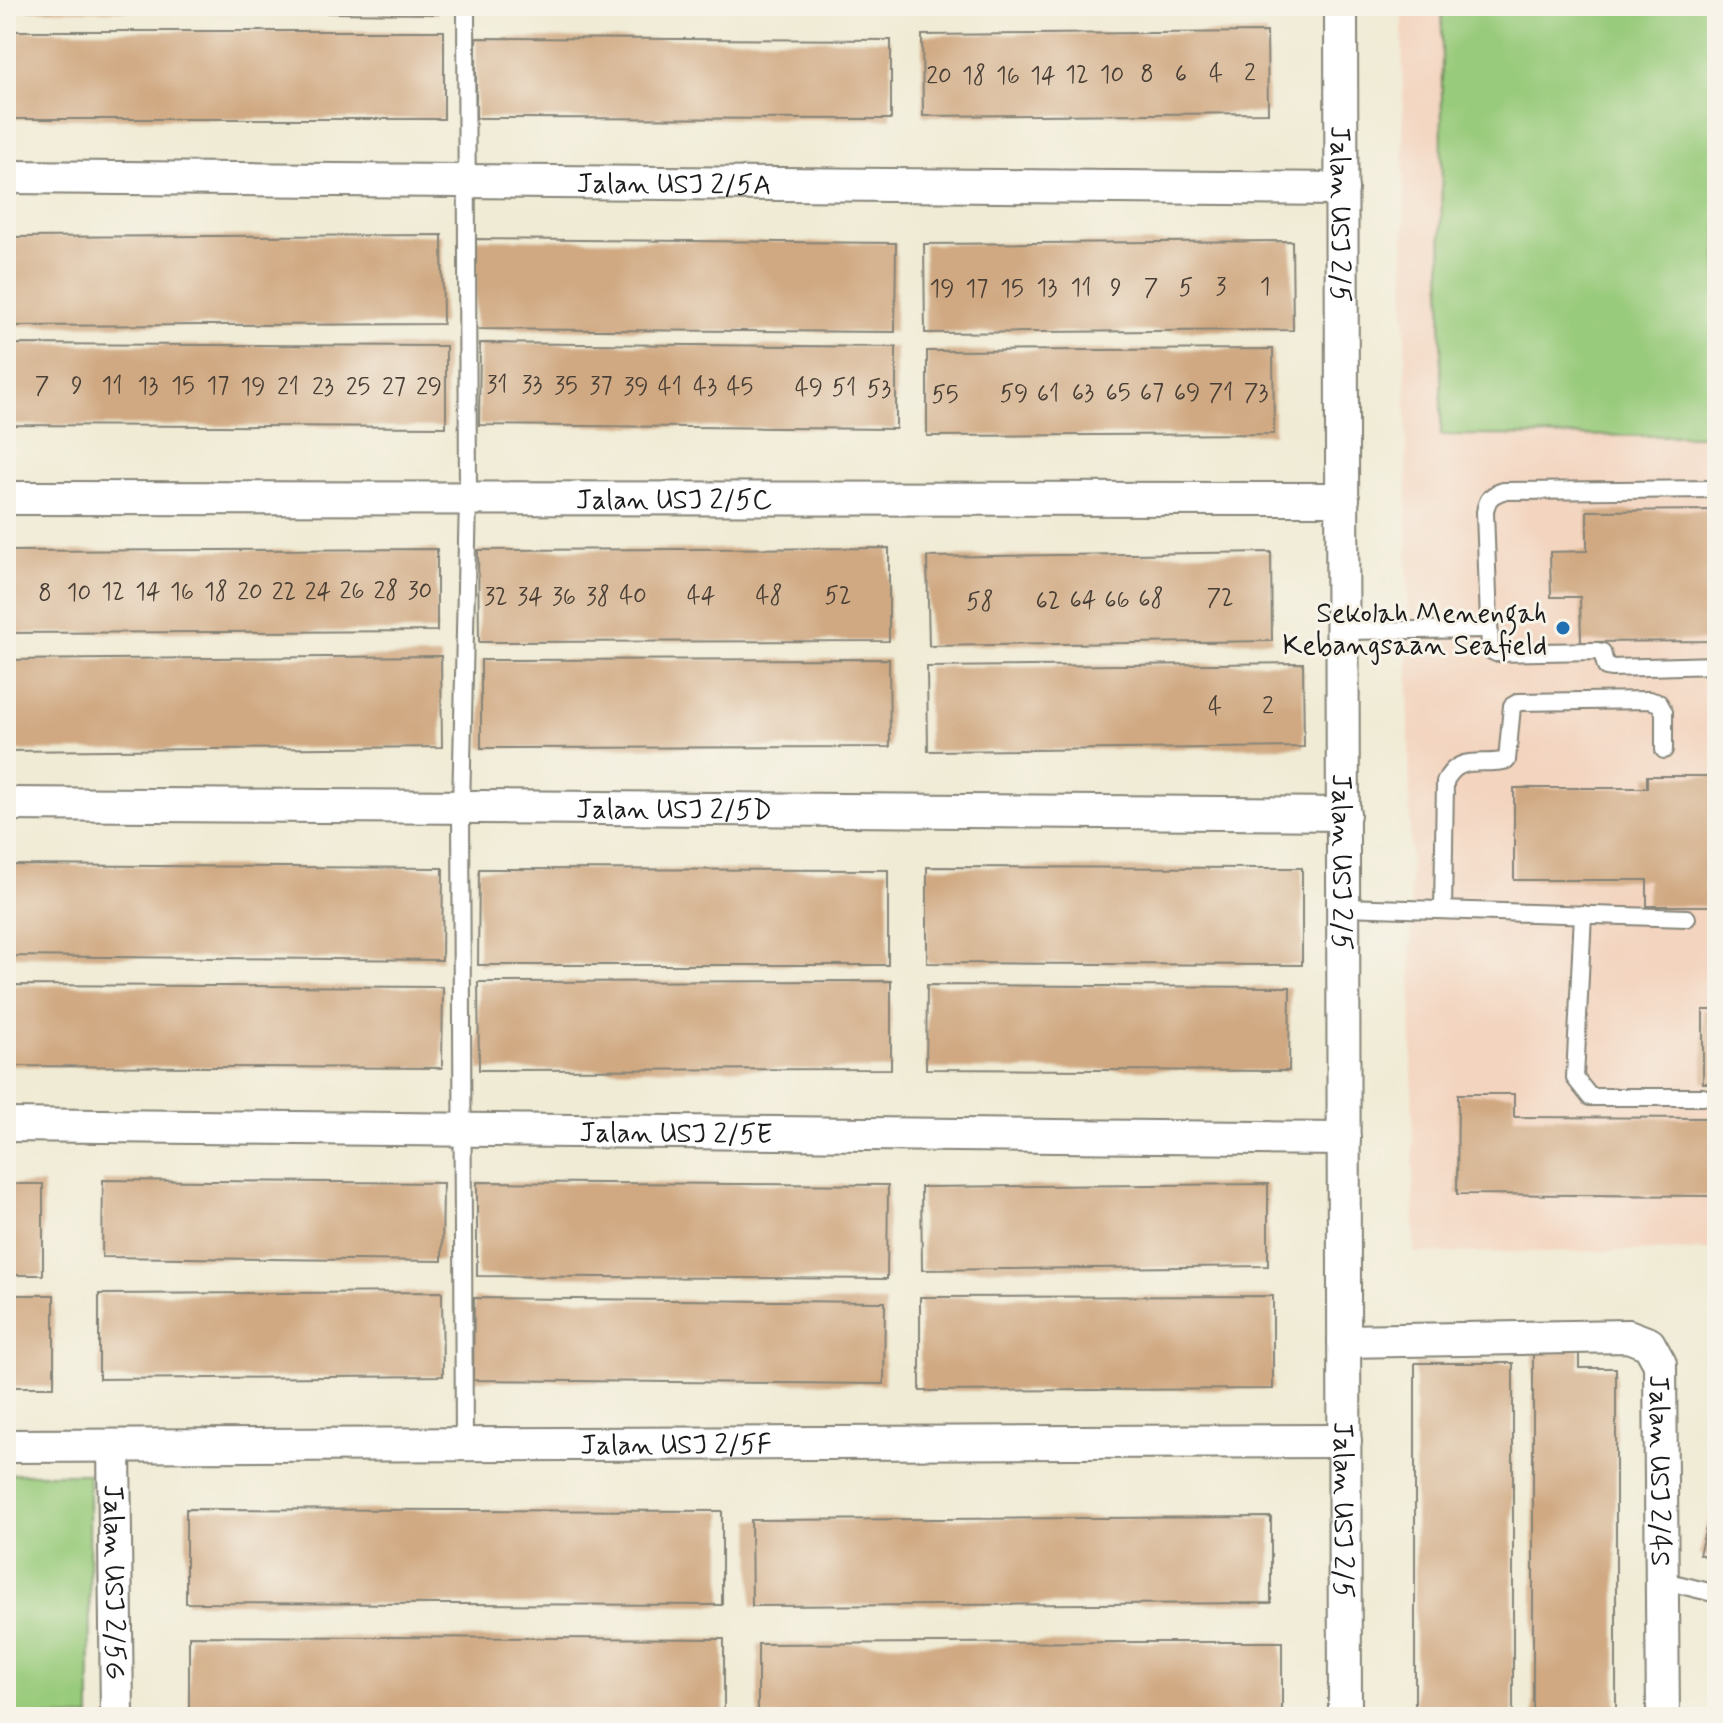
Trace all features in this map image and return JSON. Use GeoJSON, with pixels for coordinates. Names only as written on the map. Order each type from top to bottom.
{"type":"FeatureCollection","features":[{"type":"Feature","properties":{"kind":"street","name":"Jalan USJ 2/5"},"geometry":{"type":"LineString","coordinates":[[1341,6],[1345,1717]]}},
{"type":"Feature","properties":{"kind":"street","name":"Jalan USJ 2/5A"},"geometry":{"type":"LineString","coordinates":[[6,177],[1342,189]]}},
{"type":"Feature","properties":{"kind":"street","name":"Jalan USJ 2/5C"},"geometry":{"type":"LineString","coordinates":[[6,498],[1343,499]]}},
{"type":"Feature","properties":{"kind":"street","name":"Jalan USJ 2/5D"},"geometry":{"type":"LineString","coordinates":[[6,804],[914,808],[1344,814]]}},
{"type":"Feature","properties":{"kind":"street","name":"Jalan USJ 2/5E"},"geometry":{"type":"LineString","coordinates":[[6,1125],[1344,1139]]}},
{"type":"Feature","properties":{"kind":"street","name":"Jalan USJ 2/4S"},"geometry":{"type":"LineString","coordinates":[[1344,1341],[1628,1336],[1649,1344],[1660,1364],[1663,1717]]}},
{"type":"Feature","properties":{"kind":"street","name":"Jalan USJ 2/5F"},"geometry":{"type":"LineString","coordinates":[[6,1446],[1345,1441]]}},
{"type":"Feature","properties":{"kind":"street","name":"Jalan USJ 2/5G"},"geometry":{"type":"LineString","coordinates":[[114,1446],[117,1717]]}},
{"type":"Feature","properties":{"kind":"lane"},"geometry":{"type":"LineString","coordinates":[[464,1444],[461,808],[468,498],[466,6]]}},
{"type":"Feature","properties":{"kind":"lane"},"geometry":{"type":"LineString","coordinates":[[1717,489],[1503,491],[1492,495],[1485,512],[1490,650],[1496,653],[1596,651],[1602,652],[1606,667],[1611,668],[1717,665]]}},
{"type":"Feature","properties":{"kind":"lane"},"geometry":{"type":"LineString","coordinates":[[1343,631],[1488,629]]}},
{"type":"Feature","properties":{"kind":"lane"},"geometry":{"type":"LineString","coordinates":[[1443,910],[1445,782],[1450,771],[1460,763],[1507,760],[1512,706],[1519,702],[1649,700],[1659,703],[1664,712],[1664,750]]}},
{"type":"Feature","properties":{"kind":"lane"},"geometry":{"type":"LineString","coordinates":[[1344,907],[1687,918]]}},
{"type":"Feature","properties":{"kind":"lane"},"geometry":{"type":"LineString","coordinates":[[1583,914],[1575,1078],[1583,1091],[1590,1097],[1703,1097]]}},
{"type":"Feature","properties":{"kind":"lane"},"geometry":{"type":"LineString","coordinates":[[1661,1580],[1717,1594]]}},
{"type":"Feature","properties":{"kind":"shaded area","name":"Sekolah Menengah Kebangsaan Seafield"},"geometry":{"type":"Polygon","coordinates":[[[1402,6],[1717,6],[1717,1250],[1414,1253],[1402,6]]]}},
{"type":"Feature","properties":{"kind":"green space"},"geometry":{"type":"Polygon","coordinates":[[[1442,6],[1717,6],[1717,436],[1441,435],[1442,6]]]}},
{"type":"Feature","properties":{"kind":"green space"},"geometry":{"type":"Polygon","coordinates":[[[6,1474],[89,1474],[90,1717],[6,1717],[6,1474]]]}},
{"type":"Feature","properties":{"kind":"building"},"geometry":{"type":"Polygon","coordinates":[[[6,6],[438,6],[438,14],[6,10],[6,6]]]}},
{"type":"Feature","properties":{"kind":"building"},"geometry":{"type":"Polygon","coordinates":[[[923,6],[1267,6],[1267,11],[923,11],[923,6]]]}},
{"type":"Feature","properties":{"kind":"building"},"geometry":{"type":"Polygon","coordinates":[[[6,31],[444,31],[444,119],[6,119],[6,31]]]}},
{"type":"Feature","properties":{"kind":"building"},"geometry":{"type":"Polygon","coordinates":[[[1267,32],[1268,113],[923,116],[922,35],[1267,32]]]}},
{"type":"Feature","properties":{"kind":"building"},"geometry":{"type":"Polygon","coordinates":[[[476,38],[891,40],[891,119],[476,118],[476,38]]]}},
{"type":"Feature","properties":{"kind":"building"},"geometry":{"type":"Polygon","coordinates":[[[442,235],[443,324],[6,326],[6,237],[442,235]]]}},
{"type":"Feature","properties":{"kind":"building"},"geometry":{"type":"Polygon","coordinates":[[[476,239],[896,243],[895,332],[475,329],[476,239]]]}},
{"type":"Feature","properties":{"kind":"building"},"geometry":{"type":"Polygon","coordinates":[[[1292,241],[1293,330],[925,333],[924,244],[1292,241]]]}},
{"type":"Feature","properties":{"kind":"building"},"geometry":{"type":"Polygon","coordinates":[[[480,343],[896,347],[896,429],[479,425],[480,343]]]}},
{"type":"Feature","properties":{"kind":"building"},"geometry":{"type":"Polygon","coordinates":[[[6,344],[446,346],[446,427],[6,425],[6,344]]]}},
{"type":"Feature","properties":{"kind":"building"},"geometry":{"type":"Polygon","coordinates":[[[1273,349],[1274,434],[927,436],[927,351],[1273,349]]]}},
{"type":"Feature","properties":{"kind":"building"},"geometry":{"type":"Polygon","coordinates":[[[1717,510],[1717,641],[1581,642],[1580,597],[1551,597],[1550,552],[1587,551],[1587,511],[1717,510]]]}},
{"type":"Feature","properties":{"kind":"building"},"geometry":{"type":"Polygon","coordinates":[[[889,548],[889,641],[479,642],[478,550],[889,548]]]}},
{"type":"Feature","properties":{"kind":"building"},"geometry":{"type":"Polygon","coordinates":[[[437,549],[437,631],[6,633],[6,551],[437,549]]]}},
{"type":"Feature","properties":{"kind":"building"},"geometry":{"type":"Polygon","coordinates":[[[1271,552],[1272,641],[929,646],[927,557],[1271,552]]]}},
{"type":"Feature","properties":{"kind":"building"},"geometry":{"type":"Polygon","coordinates":[[[441,656],[442,747],[6,751],[6,660],[441,656]]]}},
{"type":"Feature","properties":{"kind":"building"},"geometry":{"type":"Polygon","coordinates":[[[889,659],[890,747],[481,748],[481,660],[889,659]]]}},
{"type":"Feature","properties":{"kind":"building"},"geometry":{"type":"Polygon","coordinates":[[[1303,663],[1304,747],[928,751],[927,667],[1303,663]]]}},
{"type":"Feature","properties":{"kind":"building"},"geometry":{"type":"Polygon","coordinates":[[[1647,776],[1717,776],[1717,906],[1647,906],[1647,880],[1514,880],[1514,788],[1647,788],[1647,776]]]}},
{"type":"Feature","properties":{"kind":"building"},"geometry":{"type":"Polygon","coordinates":[[[6,865],[443,868],[442,960],[6,956],[6,865]]]}},
{"type":"Feature","properties":{"kind":"building"},"geometry":{"type":"Polygon","coordinates":[[[927,867],[1302,868],[1302,965],[927,963],[927,867]]]}},
{"type":"Feature","properties":{"kind":"building"},"geometry":{"type":"Polygon","coordinates":[[[479,869],[888,870],[888,965],[478,965],[479,869]]]}},
{"type":"Feature","properties":{"kind":"building"},"geometry":{"type":"Polygon","coordinates":[[[891,981],[891,1069],[479,1070],[478,982],[891,981]]]}},
{"type":"Feature","properties":{"kind":"building"},"geometry":{"type":"Polygon","coordinates":[[[6,985],[443,987],[442,1068],[6,1066],[6,985]]]}},
{"type":"Feature","properties":{"kind":"building"},"geometry":{"type":"Polygon","coordinates":[[[927,985],[1290,987],[1289,1071],[926,1069],[927,985]]]}},
{"type":"Feature","properties":{"kind":"building"},"geometry":{"type":"Polygon","coordinates":[[[1703,1010],[1717,1010],[1717,1083],[1703,1083],[1703,1010]]]}},
{"type":"Feature","properties":{"kind":"building"},"geometry":{"type":"Polygon","coordinates":[[[1458,1094],[1514,1094],[1514,1117],[1712,1118],[1711,1196],[1457,1194],[1458,1094]]]}},
{"type":"Feature","properties":{"kind":"building"},"geometry":{"type":"Polygon","coordinates":[[[103,1180],[443,1183],[442,1261],[102,1257],[103,1180]]]}},
{"type":"Feature","properties":{"kind":"building"},"geometry":{"type":"Polygon","coordinates":[[[477,1182],[888,1185],[887,1279],[477,1276],[477,1182]]]}},
{"type":"Feature","properties":{"kind":"building"},"geometry":{"type":"Polygon","coordinates":[[[6,1184],[43,1184],[43,1275],[6,1275],[6,1184]]]}},
{"type":"Feature","properties":{"kind":"building"},"geometry":{"type":"Polygon","coordinates":[[[1268,1184],[1268,1266],[922,1270],[921,1187],[1268,1184]]]}},
{"type":"Feature","properties":{"kind":"building"},"geometry":{"type":"Polygon","coordinates":[[[442,1292],[443,1376],[99,1379],[99,1294],[442,1292]]]}},
{"type":"Feature","properties":{"kind":"building"},"geometry":{"type":"Polygon","coordinates":[[[6,1295],[54,1295],[54,1387],[6,1387],[6,1295]]]}},
{"type":"Feature","properties":{"kind":"building"},"geometry":{"type":"Polygon","coordinates":[[[1273,1296],[1273,1389],[920,1391],[920,1297],[1273,1296]]]}},
{"type":"Feature","properties":{"kind":"building"},"geometry":{"type":"Polygon","coordinates":[[[474,1298],[885,1302],[884,1384],[473,1380],[474,1298]]]}},
{"type":"Feature","properties":{"kind":"building"},"geometry":{"type":"Polygon","coordinates":[[[1533,1347],[1579,1347],[1579,1368],[1616,1368],[1616,1717],[1533,1717],[1533,1347]]]}},
{"type":"Feature","properties":{"kind":"building"},"geometry":{"type":"Polygon","coordinates":[[[1415,1363],[1513,1363],[1513,1717],[1415,1717],[1415,1363]]]}},
{"type":"Feature","properties":{"kind":"building"},"geometry":{"type":"Polygon","coordinates":[[[1717,1492],[1717,1560],[1699,1554],[1717,1492]]]}},
{"type":"Feature","properties":{"kind":"building"},"geometry":{"type":"Polygon","coordinates":[[[186,1509],[722,1511],[722,1605],[186,1603],[186,1509]]]}},
{"type":"Feature","properties":{"kind":"building"},"geometry":{"type":"Polygon","coordinates":[[[1271,1517],[1271,1603],[752,1606],[751,1520],[1271,1517]]]}},
{"type":"Feature","properties":{"kind":"building"},"geometry":{"type":"Polygon","coordinates":[[[189,1636],[724,1639],[724,1717],[189,1717],[189,1636]]]}},
{"type":"Feature","properties":{"kind":"building"},"geometry":{"type":"Polygon","coordinates":[[[1282,1642],[1282,1717],[758,1717],[758,1644],[1282,1642]]]}},
{"type":"Feature","properties":{"kind":"place","name":"Sekolah Menengah Kebangsaan Seafield"},"geometry":{"type":"Point","coordinates":[1563,628]}}]}
